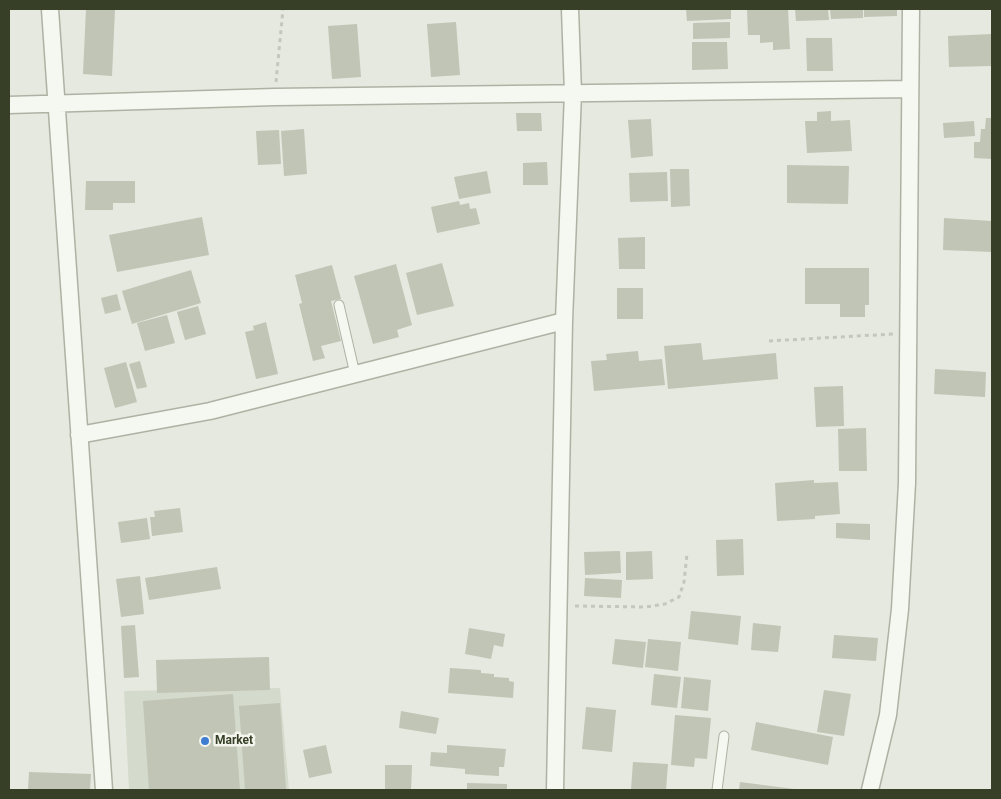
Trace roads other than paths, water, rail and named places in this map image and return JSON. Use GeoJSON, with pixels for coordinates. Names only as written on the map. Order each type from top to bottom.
{"type":"FeatureCollection","features":[{"type":"Feature","properties":{"kind":"street"},"geometry":{"type":"LineString","coordinates":[[50,9],[104,790]]}},
{"type":"Feature","properties":{"kind":"street"},"geometry":{"type":"LineString","coordinates":[[555,790],[564,321],[573,93],[570,9]]}},
{"type":"Feature","properties":{"kind":"street"},"geometry":{"type":"LineString","coordinates":[[870,790],[888,715],[900,609],[907,483],[911,9]]}},
{"type":"Feature","properties":{"kind":"street"},"geometry":{"type":"LineString","coordinates":[[9,105],[275,97],[910,89]]}},
{"type":"Feature","properties":{"kind":"street"},"geometry":{"type":"LineString","coordinates":[[79,435],[210,411],[564,321]]}},
{"type":"Feature","properties":{"kind":"lane"},"geometry":{"type":"LineString","coordinates":[[339,305],[355,374]]}},
{"type":"Feature","properties":{"kind":"lane"},"geometry":{"type":"LineString","coordinates":[[717,790],[724,736]]}},
{"type":"Feature","properties":{"kind":"place","name":"Market"},"geometry":{"type":"Point","coordinates":[205,741]}}]}
